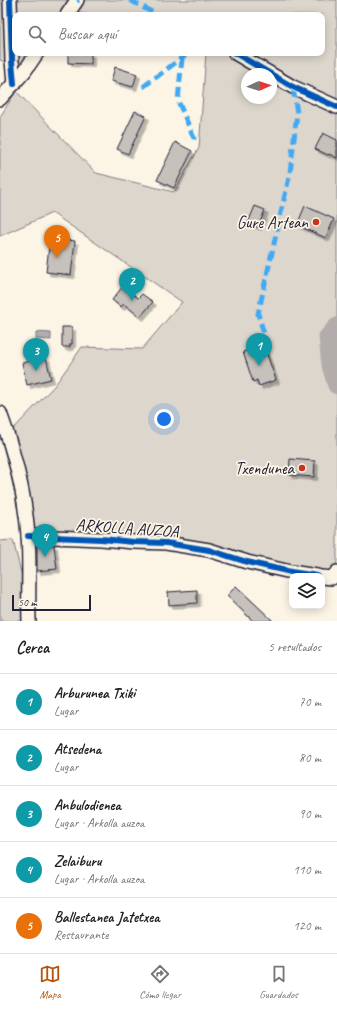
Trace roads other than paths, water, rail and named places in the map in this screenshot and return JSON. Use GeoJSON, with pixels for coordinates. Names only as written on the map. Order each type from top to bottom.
{"type":"FeatureCollection","features":[{"type":"Feature","properties":{"kind":"street"},"geometry":{"type":"LineString","coordinates":[[10,0],[14,84]]}},
{"type":"Feature","properties":{"kind":"street"},"geometry":{"type":"LineString","coordinates":[[69,12],[77,0]]}},
{"type":"Feature","properties":{"kind":"street"},"geometry":{"type":"LineString","coordinates":[[0,99],[24,72],[35,56]]}},
{"type":"Feature","properties":{"kind":"street"},"geometry":{"type":"LineString","coordinates":[[240,56],[293,87],[337,107]]}},
{"type":"Feature","properties":{"kind":"street"},"geometry":{"type":"LineString","coordinates":[[0,413],[23,494],[28,536],[28,621]]}},
{"type":"Feature","properties":{"kind":"street","name":"ARKOLLA AUZOA"},"geometry":{"type":"LineString","coordinates":[[28,536],[166,543],[210,550],[247,562],[298,573]]}},
{"type":"Feature","properties":{"kind":"waterway"},"geometry":{"type":"LineString","coordinates":[[337,327],[328,337],[331,365],[337,385]]}},
{"type":"Feature","properties":{"kind":"place","name":"Gure Artean"},"geometry":{"type":"Point","coordinates":[316,222]}},
{"type":"Feature","properties":{"kind":"place","name":"Ballestanea Jatetxea"},"geometry":{"type":"Point","coordinates":[57,258]}},
{"type":"Feature","properties":{"kind":"place","name":"Atsedena"},"geometry":{"type":"Point","coordinates":[132,301]}},
{"type":"Feature","properties":{"kind":"place","name":"Arburunea Txiki"},"geometry":{"type":"Point","coordinates":[259,366]}},
{"type":"Feature","properties":{"kind":"place","name":"Anbulodienea"},"geometry":{"type":"Point","coordinates":[36,371]}},
{"type":"Feature","properties":{"kind":"place","name":"Txendunea"},"geometry":{"type":"Point","coordinates":[302,468]}},
{"type":"Feature","properties":{"kind":"place","name":"Zelaiburu"},"geometry":{"type":"Point","coordinates":[45,557]}}]}
